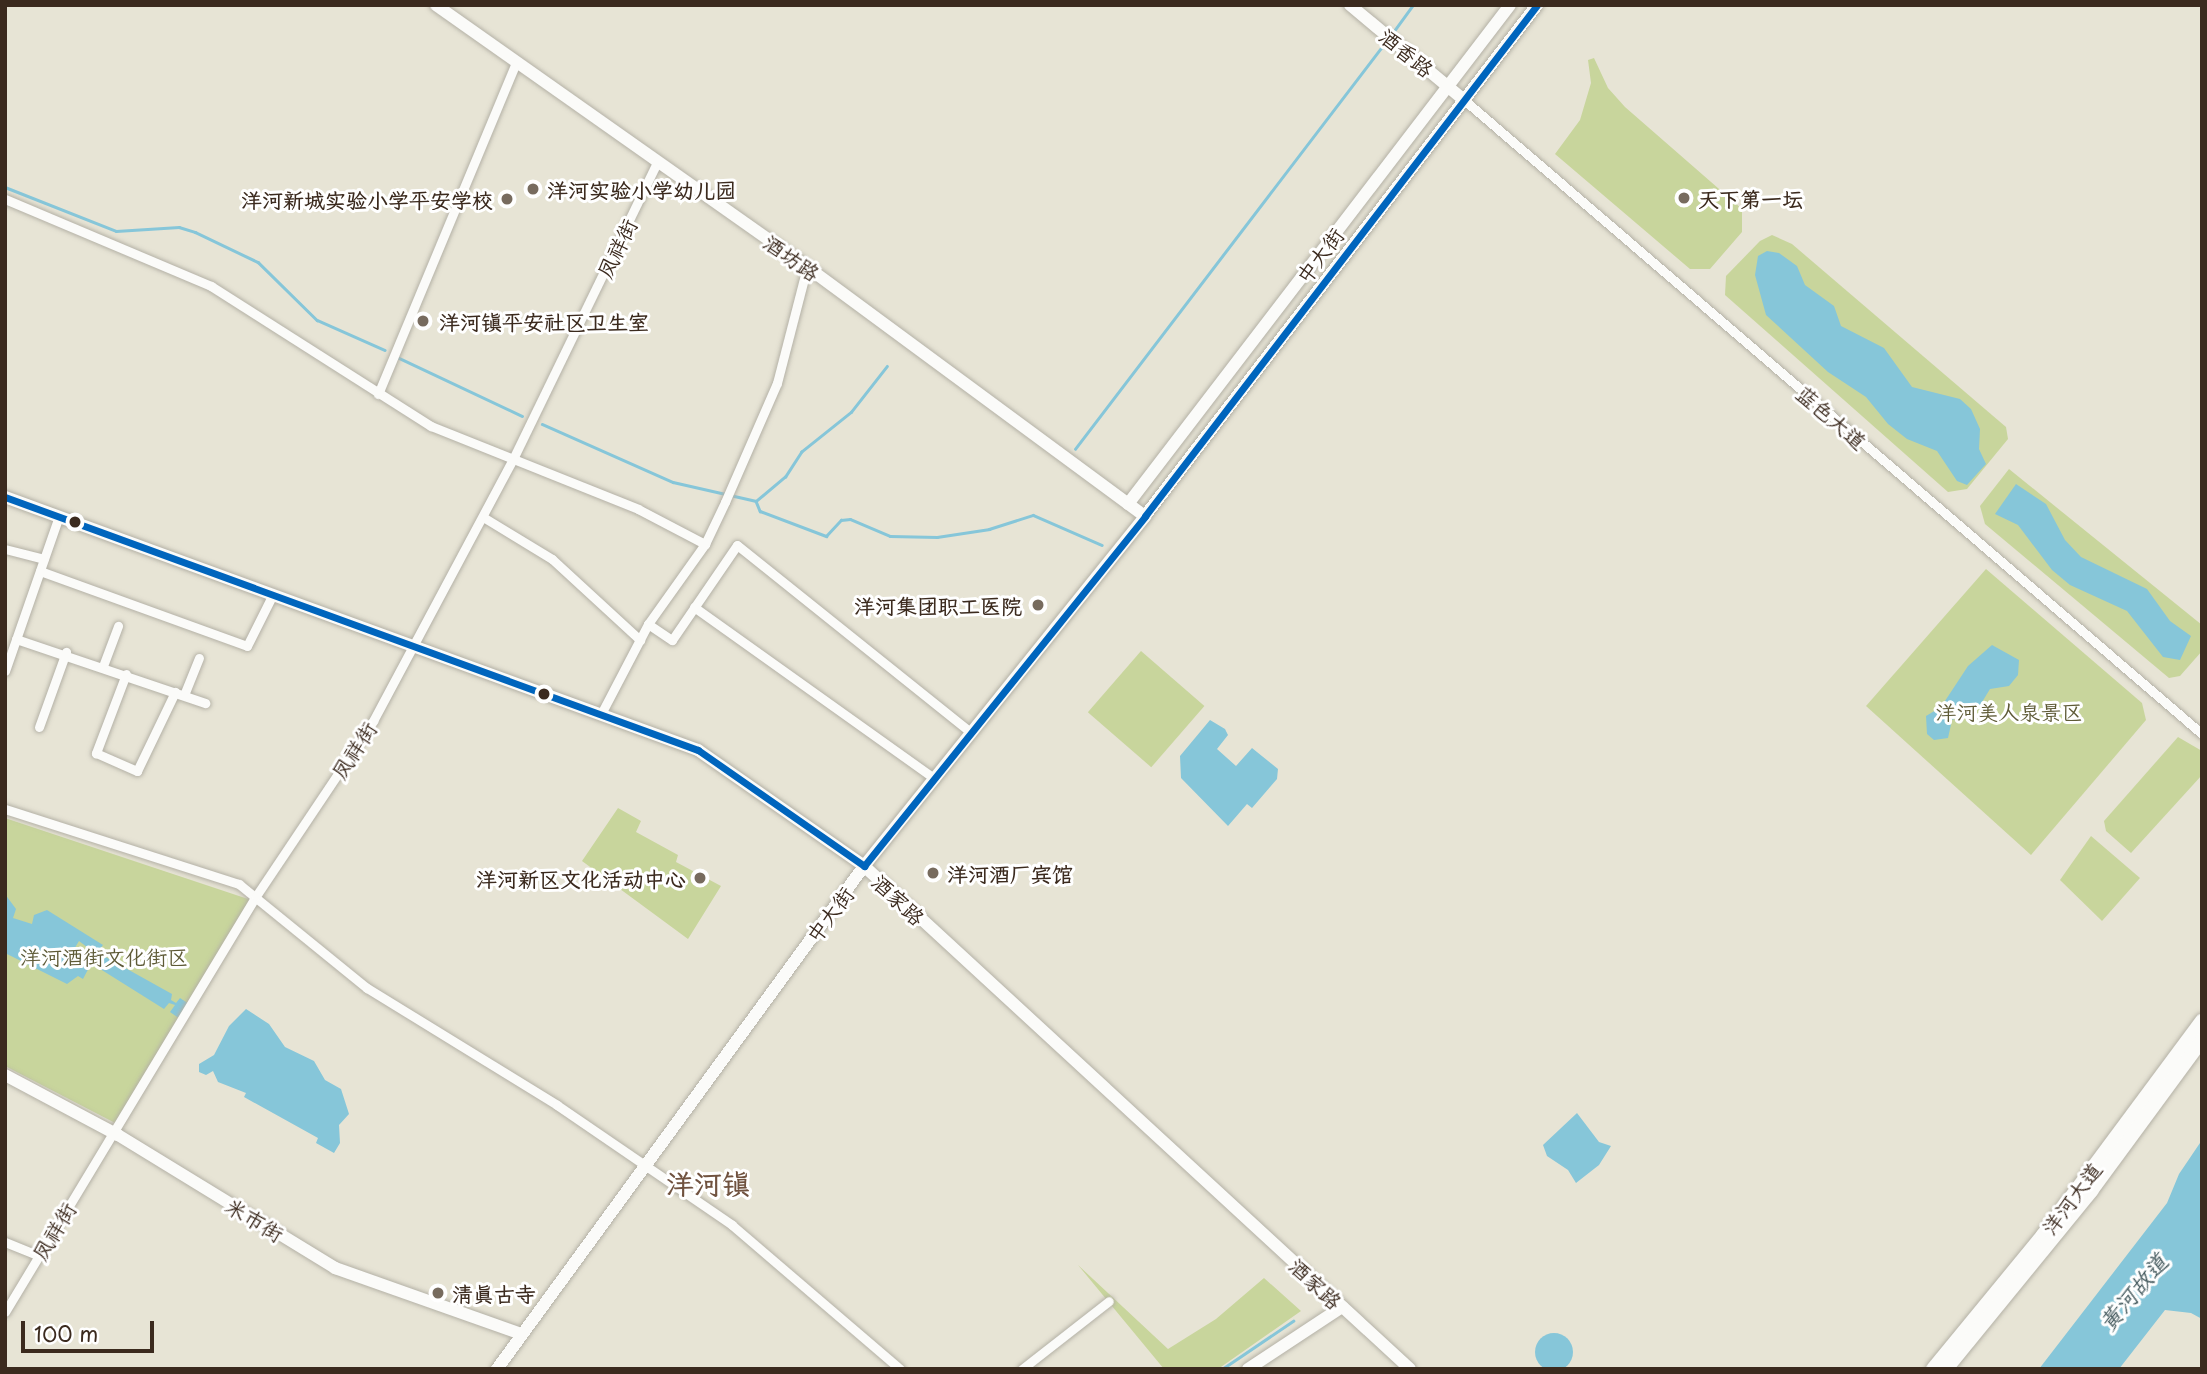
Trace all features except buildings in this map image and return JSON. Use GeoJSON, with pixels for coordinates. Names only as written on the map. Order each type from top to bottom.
{"type":"FeatureCollection","features":[{"type":"Feature","properties":{"kind":"main road","name":"洋河大道"},"geometry":{"type":"LineString","coordinates":[[1933,1369],[2043,1235],[2202,1021]]}},
{"type":"Feature","properties":{"kind":"main road","name":"洋河大道"},"geometry":{"type":"LineString","coordinates":[[1947,1369],[2091,1191],[2202,1040]]}},
{"type":"Feature","properties":{"kind":"street","name":"酒坊路"},"geometry":{"type":"LineString","coordinates":[[436,5],[807,267],[1145,516]]}},
{"type":"Feature","properties":{"kind":"street","name":"酒香路"},"geometry":{"type":"LineString","coordinates":[[1350,5],[1464,99]]}},
{"type":"Feature","properties":{"kind":"street","name":"中大街"},"geometry":{"type":"LineString","coordinates":[[1128,504],[1510,5]]}},
{"type":"Feature","properties":{"kind":"street","name":"中大街"},"geometry":{"type":"LineString","coordinates":[[497,1369],[519,1333],[864,866],[1145,516],[1536,5]]}},
{"type":"Feature","properties":{"kind":"street"},"geometry":{"type":"LineString","coordinates":[[378,394],[516,63]]}},
{"type":"Feature","properties":{"kind":"street","name":"蓝色大道"},"geometry":{"type":"LineString","coordinates":[[1464,99],[2202,734]]}},
{"type":"Feature","properties":{"kind":"street","name":"凤祥街"},"geometry":{"type":"LineString","coordinates":[[5,1312],[256,896],[373,721],[513,459],[657,163]]}},
{"type":"Feature","properties":{"kind":"street"},"geometry":{"type":"LineString","coordinates":[[5,199],[211,286],[431,426],[638,509],[705,544]]}},
{"type":"Feature","properties":{"kind":"street"},"geometry":{"type":"LineString","coordinates":[[601,714],[648,625],[705,544],[725,502],[777,383],[807,267]]}},
{"type":"Feature","properties":{"kind":"street","name":"酒家路"},"geometry":{"type":"LineString","coordinates":[[5,496],[415,643],[698,750],[864,866],[1410,1369]]}},
{"type":"Feature","properties":{"kind":"street"},"geometry":{"type":"LineString","coordinates":[[5,671],[59,516]]}},
{"type":"Feature","properties":{"kind":"street"},"geometry":{"type":"LineString","coordinates":[[483,517],[552,559],[640,640]]}},
{"type":"Feature","properties":{"kind":"street"},"geometry":{"type":"LineString","coordinates":[[648,625],[672,640],[737,545],[970,732]]}},
{"type":"Feature","properties":{"kind":"street"},"geometry":{"type":"LineString","coordinates":[[5,548],[44,559]]}},
{"type":"Feature","properties":{"kind":"street"},"geometry":{"type":"LineString","coordinates":[[40,570],[247,646],[273,594]]}},
{"type":"Feature","properties":{"kind":"street"},"geometry":{"type":"LineString","coordinates":[[694,607],[935,779]]}},
{"type":"Feature","properties":{"kind":"street"},"geometry":{"type":"LineString","coordinates":[[103,666],[118,626]]}},
{"type":"Feature","properties":{"kind":"street"},"geometry":{"type":"LineString","coordinates":[[16,639],[66,652],[205,703]]}},
{"type":"Feature","properties":{"kind":"street"},"geometry":{"type":"LineString","coordinates":[[39,727],[66,652]]}},
{"type":"Feature","properties":{"kind":"street"},"geometry":{"type":"LineString","coordinates":[[126,674],[96,753],[138,771],[199,659]]}},
{"type":"Feature","properties":{"kind":"street"},"geometry":{"type":"LineString","coordinates":[[5,809],[239,884],[367,988],[645,1163],[732,1225],[900,1369]]}},
{"type":"Feature","properties":{"kind":"street","name":"米市街"},"geometry":{"type":"LineString","coordinates":[[5,1075],[112,1132],[335,1268],[519,1333]]}},
{"type":"Feature","properties":{"kind":"street"},"geometry":{"type":"LineString","coordinates":[[5,1242],[39,1256]]}},
{"type":"Feature","properties":{"kind":"street"},"geometry":{"type":"LineString","coordinates":[[1022,1369],[1109,1301]]}},
{"type":"Feature","properties":{"kind":"street"},"geometry":{"type":"LineString","coordinates":[[1248,1369],[1342,1307]]}},
{"type":"Feature","properties":{"kind":"green space"},"geometry":{"type":"Polygon","coordinates":[[[1594,58],[1608,88],[1625,107],[1742,209],[1742,232],[1710,269],[1690,269],[1555,154],[1580,120],[1591,83],[1588,60],[1594,58]]]}},
{"type":"Feature","properties":{"kind":"green space"},"geometry":{"type":"Polygon","coordinates":[[[1772,235],[1792,244],[2006,427],[2008,439],[1967,489],[1948,492],[1725,295],[1726,276],[1760,241],[1772,235]]]}},
{"type":"Feature","properties":{"kind":"green space"},"geometry":{"type":"Polygon","coordinates":[[[2009,469],[2202,625],[2202,651],[2180,676],[2169,678],[1985,524],[1980,506],[2009,469]]]}},
{"type":"Feature","properties":{"kind":"green space","name":"洋河美人泉景区"},"geometry":{"type":"Polygon","coordinates":[[[1986,569],[2142,703],[2146,720],[2031,855],[1866,706],[1986,569]]]}},
{"type":"Feature","properties":{"kind":"green space"},"geometry":{"type":"Polygon","coordinates":[[[1141,651],[1204,706],[1151,767],[1088,712],[1141,651]]]}},
{"type":"Feature","properties":{"kind":"green space"},"geometry":{"type":"Polygon","coordinates":[[[2178,737],[2202,751],[2202,775],[2131,853],[2106,831],[2104,821],[2178,737]]]}},
{"type":"Feature","properties":{"kind":"green space"},"geometry":{"type":"Polygon","coordinates":[[[618,808],[641,821],[636,832],[678,855],[676,862],[721,886],[688,939],[582,861],[618,808]]]}},
{"type":"Feature","properties":{"kind":"green space","name":"洋河酒街文化街区"},"geometry":{"type":"Polygon","coordinates":[[[5,818],[254,901],[119,1125],[5,1066],[5,818]]]}},
{"type":"Feature","properties":{"kind":"green space"},"geometry":{"type":"Polygon","coordinates":[[[2091,836],[2140,878],[2102,921],[2060,880],[2091,836]]]}},
{"type":"Feature","properties":{"kind":"green space"},"geometry":{"type":"Polygon","coordinates":[[[1078,1265],[1168,1349],[1216,1319],[1264,1278],[1301,1311],[1218,1369],[1164,1369],[1078,1265]]]}},
{"type":"Feature","properties":{"kind":"water"},"geometry":{"type":"Polygon","coordinates":[[[1767,251],[1779,253],[1797,266],[1805,285],[1834,306],[1841,326],[1884,348],[1912,387],[1960,399],[1971,409],[1980,429],[1979,449],[1986,464],[1967,485],[1957,481],[1937,451],[1907,439],[1888,424],[1866,397],[1828,372],[1766,315],[1755,275],[1758,256],[1767,251]]]}},
{"type":"Feature","properties":{"kind":"water"},"geometry":{"type":"Polygon","coordinates":[[[2016,484],[2046,504],[2065,540],[2081,557],[2147,589],[2170,621],[2191,636],[2180,660],[2163,657],[2127,611],[2070,585],[2052,570],[2018,525],[1995,514],[2016,484]]]}},
{"type":"Feature","properties":{"kind":"water"},"geometry":{"type":"Polygon","coordinates":[[[1992,645],[2019,660],[2018,675],[2009,686],[1990,689],[1979,707],[1952,720],[1948,738],[1934,740],[1927,734],[1926,716],[1941,707],[1968,666],[1992,645]]]}},
{"type":"Feature","properties":{"kind":"water"},"geometry":{"type":"Polygon","coordinates":[[[1210,720],[1225,729],[1228,735],[1217,749],[1236,766],[1252,748],[1278,769],[1277,779],[1252,808],[1247,804],[1228,826],[1181,778],[1180,756],[1210,720]]]}},
{"type":"Feature","properties":{"kind":"water"},"geometry":{"type":"Polygon","coordinates":[[[5,894],[16,909],[13,918],[32,924],[34,915],[47,910],[103,945],[96,954],[79,941],[73,951],[93,960],[83,979],[78,976],[67,984],[5,953],[5,894]]]}},
{"type":"Feature","properties":{"kind":"water"},"geometry":{"type":"Polygon","coordinates":[[[102,955],[172,994],[171,1000],[176,1003],[180,998],[189,1004],[180,1019],[170,1012],[175,1005],[169,1003],[164,1009],[97,967],[102,955]]]}},
{"type":"Feature","properties":{"kind":"water"},"geometry":{"type":"Polygon","coordinates":[[[246,1009],[269,1024],[285,1047],[314,1061],[325,1080],[341,1089],[349,1114],[339,1125],[340,1143],[334,1153],[316,1143],[318,1138],[244,1097],[246,1093],[218,1082],[213,1071],[206,1075],[199,1072],[199,1064],[214,1055],[229,1026],[246,1009]]]}},
{"type":"Feature","properties":{"kind":"water"},"geometry":{"type":"Polygon","coordinates":[[[1577,1113],[1599,1142],[1611,1146],[1599,1165],[1576,1183],[1568,1170],[1547,1156],[1543,1145],[1577,1113]]]}},
{"type":"Feature","properties":{"kind":"water","name":"黄河故道"},"geometry":{"type":"Polygon","coordinates":[[[2202,1140],[2202,1319],[2191,1313],[2165,1310],[2119,1369],[2039,1369],[2167,1203],[2179,1174],[2202,1140]]]}},
{"type":"Feature","properties":{"kind":"water"},"geometry":{"type":"Polygon","coordinates":[[[1554,1333],[1568,1338],[1573,1352],[1568,1366],[1554,1371],[1540,1366],[1535,1352],[1540,1338],[1554,1333]]]}},
{"type":"Feature","properties":{"kind":"waterway"},"geometry":{"type":"LineString","coordinates":[[1394,31],[1413,5]]}},
{"type":"Feature","properties":{"kind":"waterway"},"geometry":{"type":"LineString","coordinates":[[1075,449],[1384,44]]}},
{"type":"Feature","properties":{"kind":"waterway"},"geometry":{"type":"LineString","coordinates":[[5,187],[116,231],[179,227],[195,232],[258,262],[317,320],[385,350]]}},
{"type":"Feature","properties":{"kind":"waterway"},"geometry":{"type":"LineString","coordinates":[[399,358],[522,416]]}},
{"type":"Feature","properties":{"kind":"waterway"},"geometry":{"type":"LineString","coordinates":[[542,424],[673,482],[756,501],[785,477],[801,452],[851,412],[887,366]]}},
{"type":"Feature","properties":{"kind":"waterway"},"geometry":{"type":"LineString","coordinates":[[756,501],[760,511],[826,536],[841,520],[850,519],[890,536],[937,537],[989,529],[1033,515],[1102,545]]}},
{"type":"Feature","properties":{"kind":"waterway"},"geometry":{"type":"LineString","coordinates":[[1222,1369],[1293,1321]]}},
{"type":"Feature","properties":{"kind":"transit line"},"geometry":{"type":"LineString","coordinates":[[864,866],[1145,516],[1537,5]]}},
{"type":"Feature","properties":{"kind":"transit line"},"geometry":{"type":"LineString","coordinates":[[5,497],[698,750],[864,866]]}},
{"type":"Feature","properties":{"kind":"place","name":"洋河实验小学幼儿园"},"geometry":{"type":"Point","coordinates":[533,189]}},
{"type":"Feature","properties":{"kind":"place","name":"天下第一坛"},"geometry":{"type":"Point","coordinates":[1684,198]}},
{"type":"Feature","properties":{"kind":"place","name":"洋河新城实验小学平安学校"},"geometry":{"type":"Point","coordinates":[507,199]}},
{"type":"Feature","properties":{"kind":"place","name":"洋河镇平安社区卫生室"},"geometry":{"type":"Point","coordinates":[423,321]}},
{"type":"Feature","properties":{"kind":"place","name":"洋河集团职工医院"},"geometry":{"type":"Point","coordinates":[1038,605]}},
{"type":"Feature","properties":{"kind":"place","name":"洋河酒厂宾馆"},"geometry":{"type":"Point","coordinates":[933,873]}},
{"type":"Feature","properties":{"kind":"place","name":"洋河新区文化活动中心"},"geometry":{"type":"Point","coordinates":[700,878]}},
{"type":"Feature","properties":{"kind":"place","name":"清真古寺"},"geometry":{"type":"Point","coordinates":[438,1293]}},
{"type":"Feature","properties":{"kind":"district","name":"洋河镇"},"geometry":{"type":"Point","coordinates":[708,1183]}}]}
